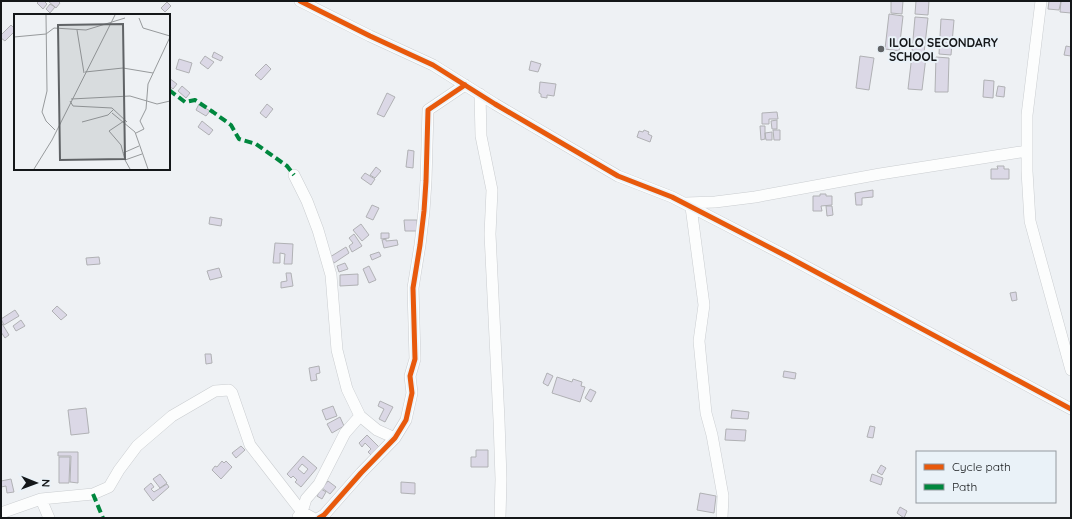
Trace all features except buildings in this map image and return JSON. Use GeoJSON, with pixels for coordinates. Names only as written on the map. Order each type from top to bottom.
{"type":"FeatureCollection","features":[{"type":"Feature","properties":{"kind":"street"},"geometry":{"type":"LineString","coordinates":[[300,1],[433,65],[618,176],[687,205],[797,262],[1071,409]]}},
{"type":"Feature","properties":{"kind":"street"},"geometry":{"type":"LineString","coordinates":[[1042,1],[1027,115],[1027,171],[1030,221],[1071,370]]}},
{"type":"Feature","properties":{"kind":"street"},"geometry":{"type":"LineString","coordinates":[[319,518],[324,515],[361,472],[395,438],[406,420],[412,392],[410,376],[415,359],[413,288],[424,211],[428,110],[466,85]]}},
{"type":"Feature","properties":{"kind":"street"},"geometry":{"type":"LineString","coordinates":[[480,94],[481,136],[492,190],[490,234],[500,420],[500,518]]}},
{"type":"Feature","properties":{"kind":"street"},"geometry":{"type":"LineString","coordinates":[[687,205],[755,197],[880,174],[1027,151]]}},
{"type":"Feature","properties":{"kind":"street"},"geometry":{"type":"LineString","coordinates":[[294,175],[307,201],[318,230],[331,275],[337,350],[347,389],[360,416],[377,430],[395,438]]}},
{"type":"Feature","properties":{"kind":"street"},"geometry":{"type":"LineString","coordinates":[[687,205],[704,305],[700,341],[706,413],[712,435],[723,496],[722,518]]}},
{"type":"Feature","properties":{"kind":"street"},"geometry":{"type":"LineString","coordinates":[[1,513],[41,499],[93,494],[109,487],[136,446],[172,416],[215,391],[229,390],[232,392],[250,445],[300,515],[313,518]]}},
{"type":"Feature","properties":{"kind":"street"},"geometry":{"type":"LineString","coordinates":[[300,515],[306,499],[319,484],[345,433],[360,416]]}},
{"type":"Feature","properties":{"kind":"street"},"geometry":{"type":"LineString","coordinates":[[41,499],[49,518]]}},
{"type":"Feature","properties":{"kind":"marked path"},"geometry":{"type":"LineString","coordinates":[[170,91],[185,102],[195,100],[213,112],[231,125],[239,139],[256,144],[287,166],[294,175]]}},
{"type":"Feature","properties":{"kind":"marked path"},"geometry":{"type":"LineString","coordinates":[[93,494],[103,518]]}},
{"type":"Feature","properties":{"kind":"cycle path"},"geometry":{"type":"LineString","coordinates":[[300,1],[433,65],[495,104],[618,176],[672,197],[790,258],[1071,409]]}},
{"type":"Feature","properties":{"kind":"cycle path"},"geometry":{"type":"LineString","coordinates":[[319,518],[324,515],[361,473],[395,438],[406,420],[412,393],[410,376],[415,359],[413,288],[424,211],[428,110],[465,85]]}},
{"type":"Feature","properties":{"kind":"place","name":"ILOLO SECONDARY SCHOOL"},"geometry":{"type":"Point","coordinates":[881,49]}}]}
